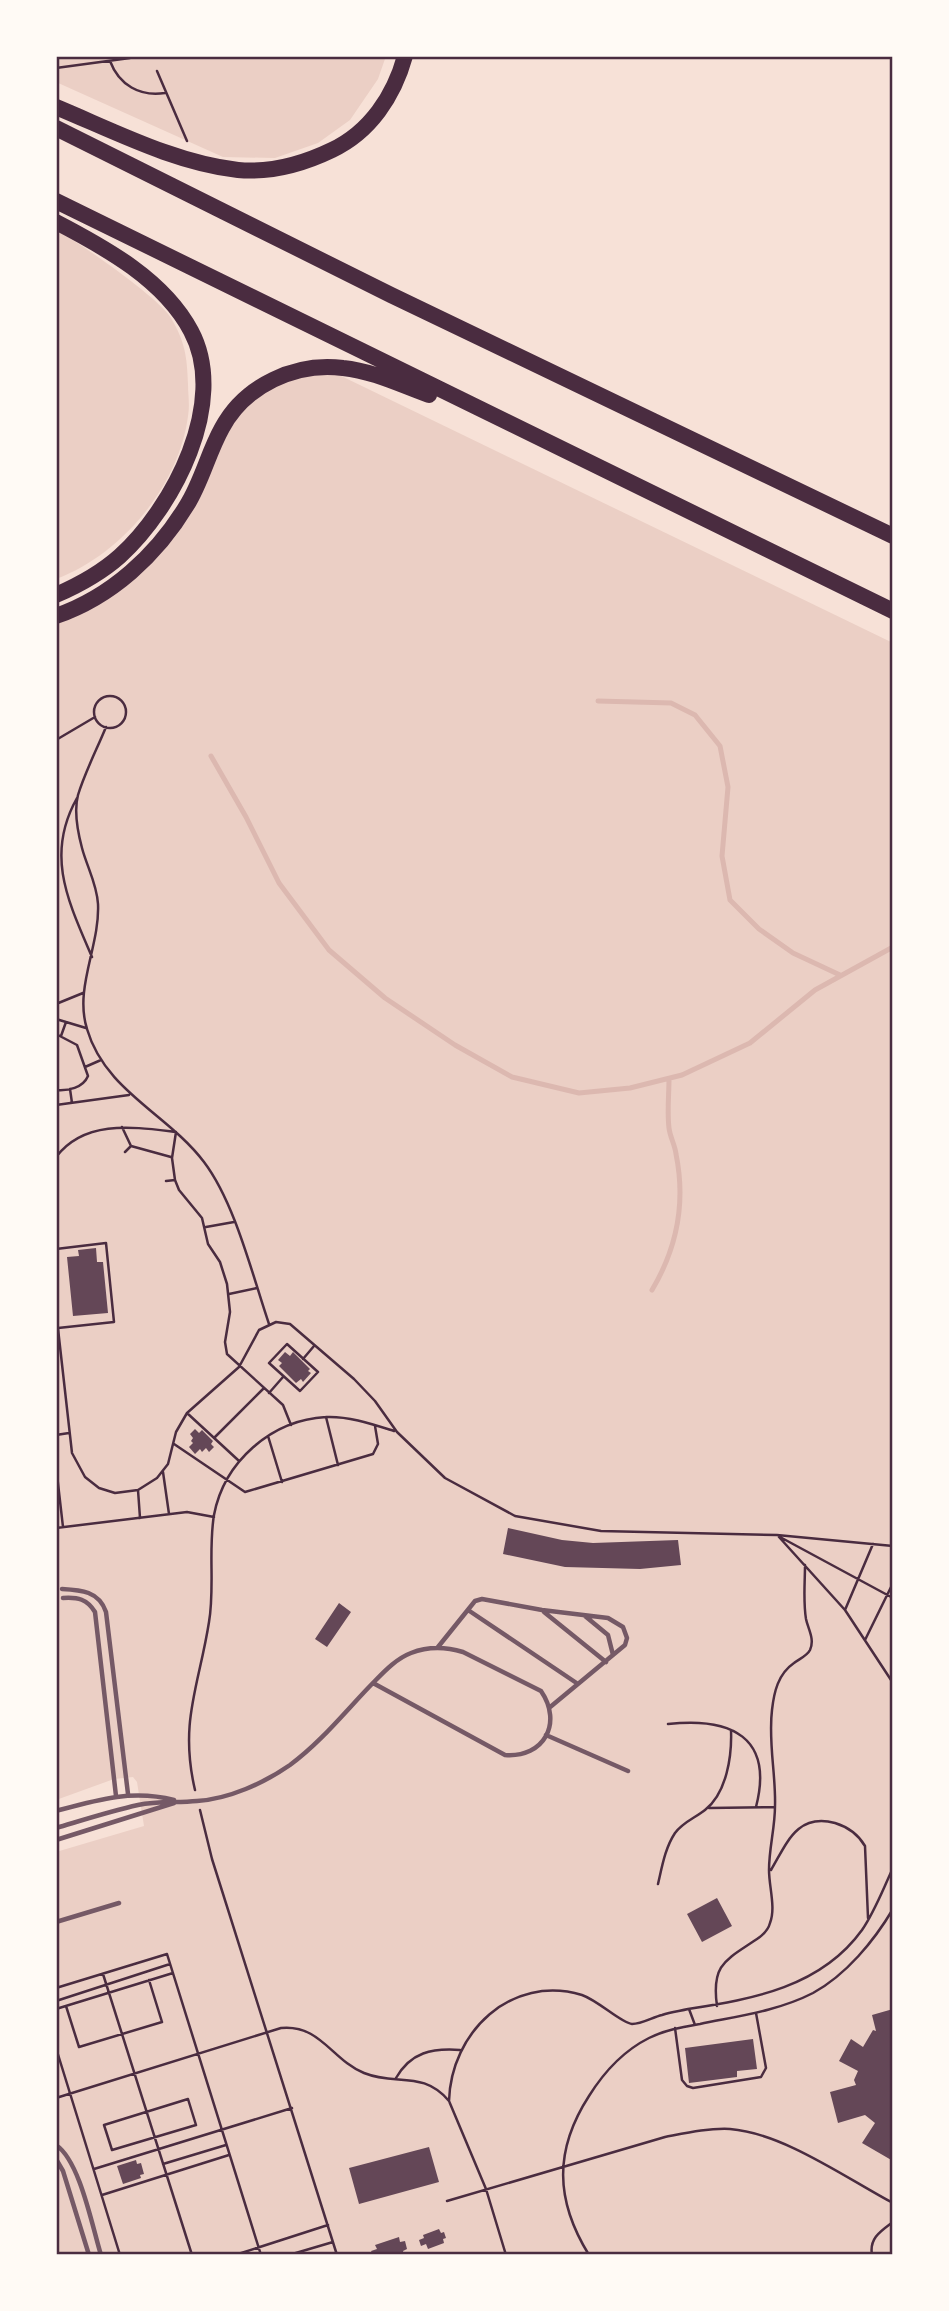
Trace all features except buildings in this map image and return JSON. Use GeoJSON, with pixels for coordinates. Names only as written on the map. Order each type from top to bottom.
{"type":"FeatureCollection","features":[{"type":"Feature","properties":{"kind":"main road"},"geometry":{"type":"LineString","coordinates":[[56,107],[110,130],[195,160],[239,170],[278,169],[317,157],[359,132],[378,112],[397,81],[405,56]]}},
{"type":"Feature","properties":{"kind":"main road"},"geometry":{"type":"LineString","coordinates":[[56,128],[403,301],[893,536]]}},
{"type":"Feature","properties":{"kind":"main road"},"geometry":{"type":"LineString","coordinates":[[56,201],[893,611]]}},
{"type":"Feature","properties":{"kind":"main road"},"geometry":{"type":"LineString","coordinates":[[56,222],[121,261],[172,303],[184,317],[199,350],[204,391],[194,440],[171,494],[155,518],[118,558],[97,574],[56,595]]}},
{"type":"Feature","properties":{"kind":"main road"},"geometry":{"type":"LineString","coordinates":[[56,616],[101,595],[152,553],[188,504],[222,427],[232,413],[253,391],[283,375],[327,367],[359,370],[515,428]]}},
{"type":"Feature","properties":{"kind":"lane"},"geometry":{"type":"LineString","coordinates":[[62,1589],[87,1591],[95,1595],[101,1600],[106,1612],[128,1794]]}},
{"type":"Feature","properties":{"kind":"lane"},"geometry":{"type":"LineString","coordinates":[[63,1598],[81,1598],[90,1603],[95,1612],[116,1796]]}},
{"type":"Feature","properties":{"kind":"lane"},"geometry":{"type":"LineString","coordinates":[[438,1647],[475,1601],[482,1599],[608,1618],[624,1627],[627,1638],[625,1645],[549,1708]]}},
{"type":"Feature","properties":{"kind":"lane"},"geometry":{"type":"LineString","coordinates":[[468,1610],[578,1684]]}},
{"type":"Feature","properties":{"kind":"lane"},"geometry":{"type":"LineString","coordinates":[[542,1610],[606,1662]]}},
{"type":"Feature","properties":{"kind":"lane"},"geometry":{"type":"LineString","coordinates":[[585,1616],[608,1635],[613,1656]]}},
{"type":"Feature","properties":{"kind":"lane"},"geometry":{"type":"LineString","coordinates":[[56,1828],[140,1805],[216,1798],[271,1777],[304,1754],[373,1683],[402,1657],[425,1649],[438,1647],[463,1652],[541,1691],[547,1700],[551,1721],[547,1735],[536,1748],[526,1753],[505,1755],[373,1683]]}},
{"type":"Feature","properties":{"kind":"lane"},"geometry":{"type":"LineString","coordinates":[[547,1735],[628,1771]]}},
{"type":"Feature","properties":{"kind":"lane"},"geometry":{"type":"LineString","coordinates":[[56,1811],[128,1794],[178,1801]]}},
{"type":"Feature","properties":{"kind":"lane"},"geometry":{"type":"LineString","coordinates":[[56,1839],[178,1801]]}},
{"type":"Feature","properties":{"kind":"lane"},"geometry":{"type":"LineString","coordinates":[[56,1922],[119,1903]]}},
{"type":"Feature","properties":{"kind":"lane"},"geometry":{"type":"LineString","coordinates":[[56,2145],[65,2152],[74,2167],[101,2255]]}},
{"type":"Feature","properties":{"kind":"lane"},"geometry":{"type":"LineString","coordinates":[[56,2159],[63,2171],[89,2255]]}},
{"type":"Feature","properties":{"kind":"path"},"geometry":{"type":"LineString","coordinates":[[56,68],[130,58]]}},
{"type":"Feature","properties":{"kind":"path"},"geometry":{"type":"LineString","coordinates":[[110,61],[118,77],[132,88],[149,94],[166,93]]}},
{"type":"Feature","properties":{"kind":"path"},"geometry":{"type":"LineString","coordinates":[[157,71],[195,160]]}},
{"type":"Feature","properties":{"kind":"path"},"geometry":{"type":"LineString","coordinates":[[111,697],[123,701],[127,709],[123,721],[118,726],[106,727],[95,717],[95,706],[99,701],[111,697]]}},
{"type":"Feature","properties":{"kind":"path"},"geometry":{"type":"LineString","coordinates":[[56,740],[95,717]]}},
{"type":"Feature","properties":{"kind":"path"},"geometry":{"type":"LineString","coordinates":[[92,957],[64,887],[60,846],[64,827],[106,727]]}},
{"type":"Feature","properties":{"kind":"path"},"geometry":{"type":"LineString","coordinates":[[78,797],[82,849],[92,874],[98,902],[97,929],[83,993],[86,1028],[101,1060],[130,1095],[152,1110],[176,1132],[202,1159],[222,1189],[269,1324]]}},
{"type":"Feature","properties":{"kind":"path"},"geometry":{"type":"LineString","coordinates":[[56,1004],[83,993]]}},
{"type":"Feature","properties":{"kind":"path"},"geometry":{"type":"LineString","coordinates":[[56,1019],[86,1028]]}},
{"type":"Feature","properties":{"kind":"path"},"geometry":{"type":"LineString","coordinates":[[61,1036],[66,1022]]}},
{"type":"Feature","properties":{"kind":"path"},"geometry":{"type":"LineString","coordinates":[[56,1034],[77,1045],[88,1072],[86,1080],[80,1086],[56,1090]]}},
{"type":"Feature","properties":{"kind":"path"},"geometry":{"type":"LineString","coordinates":[[85,1067],[101,1060]]}},
{"type":"Feature","properties":{"kind":"path"},"geometry":{"type":"LineString","coordinates":[[70,1089],[73,1104]]}},
{"type":"Feature","properties":{"kind":"path"},"geometry":{"type":"LineString","coordinates":[[56,1105],[130,1095]]}},
{"type":"Feature","properties":{"kind":"path"},"geometry":{"type":"LineString","coordinates":[[56,1157],[75,1139],[88,1133],[122,1127],[176,1132]]}},
{"type":"Feature","properties":{"kind":"path"},"geometry":{"type":"LineString","coordinates":[[122,1127],[131,1146],[172,1158]]}},
{"type":"Feature","properties":{"kind":"path"},"geometry":{"type":"LineString","coordinates":[[176,1132],[172,1158],[174,1180],[202,1218],[208,1244],[224,1273],[229,1294],[230,1312],[225,1349],[229,1358],[283,1405],[291,1425]]}},
{"type":"Feature","properties":{"kind":"path"},"geometry":{"type":"LineString","coordinates":[[125,1153],[131,1146]]}},
{"type":"Feature","properties":{"kind":"path"},"geometry":{"type":"LineString","coordinates":[[166,1181],[174,1180]]}},
{"type":"Feature","properties":{"kind":"path"},"geometry":{"type":"LineString","coordinates":[[206,1227],[234,1222]]}},
{"type":"Feature","properties":{"kind":"path"},"geometry":{"type":"LineString","coordinates":[[56,1249],[106,1243],[114,1322],[58,1328]]}},
{"type":"Feature","properties":{"kind":"path"},"geometry":{"type":"LineString","coordinates":[[229,1294],[257,1288]]}},
{"type":"Feature","properties":{"kind":"path"},"geometry":{"type":"LineString","coordinates":[[56,1314],[69,1433],[75,1462],[92,1483],[115,1493],[138,1490],[163,1472],[168,1464],[176,1432],[187,1413],[239,1367],[256,1334],[269,1324],[289,1324],[354,1379],[375,1401],[397,1432],[444,1478],[515,1516],[601,1531],[778,1535],[893,1546]]}},
{"type":"Feature","properties":{"kind":"path"},"geometry":{"type":"LineString","coordinates":[[287,1344],[318,1372],[300,1391],[284,1376],[269,1363],[287,1344]]}},
{"type":"Feature","properties":{"kind":"path"},"geometry":{"type":"LineString","coordinates":[[303,1359],[314,1346]]}},
{"type":"Feature","properties":{"kind":"path"},"geometry":{"type":"LineString","coordinates":[[269,1393],[284,1376]]}},
{"type":"Feature","properties":{"kind":"path"},"geometry":{"type":"LineString","coordinates":[[214,1438],[264,1388]]}},
{"type":"Feature","properties":{"kind":"path"},"geometry":{"type":"LineString","coordinates":[[187,1413],[239,1461]]}},
{"type":"Feature","properties":{"kind":"path"},"geometry":{"type":"LineString","coordinates":[[326,1417],[338,1465]]}},
{"type":"Feature","properties":{"kind":"path"},"geometry":{"type":"LineString","coordinates":[[174,1444],[245,1492],[373,1454],[378,1444],[375,1425]]}},
{"type":"Feature","properties":{"kind":"path"},"geometry":{"type":"LineString","coordinates":[[56,1434],[69,1433]]}},
{"type":"Feature","properties":{"kind":"path"},"geometry":{"type":"LineString","coordinates":[[268,1436],[282,1482]]}},
{"type":"Feature","properties":{"kind":"path"},"geometry":{"type":"LineString","coordinates":[[56,1466],[63,1527]]}},
{"type":"Feature","properties":{"kind":"path"},"geometry":{"type":"LineString","coordinates":[[163,1472],[169,1514]]}},
{"type":"Feature","properties":{"kind":"path"},"geometry":{"type":"LineString","coordinates":[[138,1490],[140,1518]]}},
{"type":"Feature","properties":{"kind":"path"},"geometry":{"type":"LineString","coordinates":[[56,1528],[194,1512],[214,1517]]}},
{"type":"Feature","properties":{"kind":"path"},"geometry":{"type":"LineString","coordinates":[[778,1535],[845,1610],[893,1683]]}},
{"type":"Feature","properties":{"kind":"path"},"geometry":{"type":"LineString","coordinates":[[778,1535],[893,1598]]}},
{"type":"Feature","properties":{"kind":"path"},"geometry":{"type":"LineString","coordinates":[[845,1610],[873,1544]]}},
{"type":"Feature","properties":{"kind":"path"},"geometry":{"type":"LineString","coordinates":[[718,2006],[715,1990],[721,1965],[764,1933],[771,1923],[769,1873],[775,1807],[771,1733],[775,1689],[789,1666],[807,1654],[811,1647],[804,1602],[805,1565]]}},
{"type":"Feature","properties":{"kind":"path"},"geometry":{"type":"LineString","coordinates":[[865,1640],[893,1583]]}},
{"type":"Feature","properties":{"kind":"path"},"geometry":{"type":"LineString","coordinates":[[668,1724],[694,1722],[731,1730],[747,1738],[756,1751],[761,1784],[756,1807]]}},
{"type":"Feature","properties":{"kind":"path"},"geometry":{"type":"LineString","coordinates":[[658,1884],[666,1852],[676,1832],[707,1808],[725,1778],[731,1747],[731,1730]]}},
{"type":"Feature","properties":{"kind":"path"},"geometry":{"type":"LineString","coordinates":[[707,1808],[775,1807]]}},
{"type":"Feature","properties":{"kind":"path"},"geometry":{"type":"LineString","coordinates":[[769,1873],[791,1836],[805,1825],[824,1820],[845,1826],[860,1837],[865,1846],[868,1921]]}},
{"type":"Feature","properties":{"kind":"path"},"geometry":{"type":"LineString","coordinates":[[449,2101],[452,2074],[460,2050],[471,2031],[494,2010],[507,2003],[536,1994],[564,1992],[590,1998],[629,2024],[637,2024],[666,2013],[718,2006],[770,1993],[816,1973],[844,1951],[868,1921],[893,1868]]}},
{"type":"Feature","properties":{"kind":"path"},"geometry":{"type":"LineString","coordinates":[[589,2255],[579,2239],[569,2213],[563,2191],[562,2168],[565,2144],[573,2122],[602,2076],[624,2054],[650,2038],[675,2028],[756,2013],[813,1993],[836,1977],[856,1958],[893,1909]]}},
{"type":"Feature","properties":{"kind":"path"},"geometry":{"type":"LineString","coordinates":[[56,1988],[167,1954],[261,2255]]}},
{"type":"Feature","properties":{"kind":"path"},"geometry":{"type":"LineString","coordinates":[[56,2001],[170,1964]]}},
{"type":"Feature","properties":{"kind":"path"},"geometry":{"type":"LineString","coordinates":[[56,2009],[173,1973]]}},
{"type":"Feature","properties":{"kind":"path"},"geometry":{"type":"LineString","coordinates":[[103,1974],[192,2255]]}},
{"type":"Feature","properties":{"kind":"path"},"geometry":{"type":"LineString","coordinates":[[66,2007],[79,2048],[162,2022],[149,1980]]}},
{"type":"Feature","properties":{"kind":"path"},"geometry":{"type":"LineString","coordinates":[[690,2009],[695,2025]]}},
{"type":"Feature","properties":{"kind":"path"},"geometry":{"type":"LineString","coordinates":[[675,2028],[682,2080],[687,2086],[693,2088],[761,2077],[766,2068],[756,2013]]}},
{"type":"Feature","properties":{"kind":"path"},"geometry":{"type":"LineString","coordinates":[[56,2098],[292,2026],[312,2033],[351,2067],[365,2074],[427,2082],[442,2092],[449,2101],[486,2189],[506,2255]]}},
{"type":"Feature","properties":{"kind":"path"},"geometry":{"type":"LineString","coordinates":[[56,2048],[120,2255]]}},
{"type":"Feature","properties":{"kind":"path"},"geometry":{"type":"LineString","coordinates":[[396,2078],[407,2062],[422,2052],[439,2048],[460,2050]]}},
{"type":"Feature","properties":{"kind":"path"},"geometry":{"type":"LineString","coordinates":[[188,2099],[196,2124],[155,2137],[112,2151],[104,2125],[188,2099]]}},
{"type":"Feature","properties":{"kind":"path"},"geometry":{"type":"LineString","coordinates":[[94,2169],[292,2108]]}},
{"type":"Feature","properties":{"kind":"path"},"geometry":{"type":"LineString","coordinates":[[447,2201],[665,2137],[697,2130],[730,2129],[762,2135],[792,2148],[893,2203]]}},
{"type":"Feature","properties":{"kind":"path"},"geometry":{"type":"LineString","coordinates":[[163,2164],[226,2145]]}},
{"type":"Feature","properties":{"kind":"path"},"geometry":{"type":"LineString","coordinates":[[102,2195],[229,2154]]}},
{"type":"Feature","properties":{"kind":"path"},"geometry":{"type":"LineString","coordinates":[[872,2255],[875,2237],[893,2222]]}},
{"type":"Feature","properties":{"kind":"path"},"geometry":{"type":"LineString","coordinates":[[235,2255],[328,2225]]}},
{"type":"Feature","properties":{"kind":"path"},"geometry":{"type":"LineString","coordinates":[[289,2255],[333,2242]]}},
{"type":"Feature","properties":{"kind":"shaded area"},"geometry":{"type":"Polygon","coordinates":[[[56,56],[386,56],[378,79],[350,120],[318,143],[275,158],[223,157],[56,82],[56,56]]]}},
{"type":"Feature","properties":{"kind":"shaded area"},"geometry":{"type":"Polygon","coordinates":[[[56,230],[135,285],[171,318],[184,349],[189,404],[182,442],[173,468],[143,515],[103,553],[56,579],[56,230]]]}},
{"type":"Feature","properties":{"kind":"shaded area"},"geometry":{"type":"Polygon","coordinates":[[[333,372],[893,643],[893,2255],[56,2255],[56,1852],[144,1826],[137,1782],[133,1777],[114,1779],[56,1800],[56,624],[122,588],[218,450],[239,411],[277,380],[333,372]]]}},
{"type":"Feature","properties":{"kind":"waterway"},"geometry":{"type":"LineString","coordinates":[[598,701],[671,703],[695,715],[720,746],[728,787],[722,856],[730,900],[759,929],[793,953],[840,975]]}},
{"type":"Feature","properties":{"kind":"waterway"},"geometry":{"type":"LineString","coordinates":[[211,756],[279,883],[329,950],[385,998],[455,1045],[512,1077],[579,1093],[630,1088],[682,1075],[750,1043],[815,990],[893,947]]}},
{"type":"Feature","properties":{"kind":"waterway"},"geometry":{"type":"LineString","coordinates":[[652,1290],[668,1258],[679,1207],[679,1172],[668,1122],[669,1079]]}}]}
